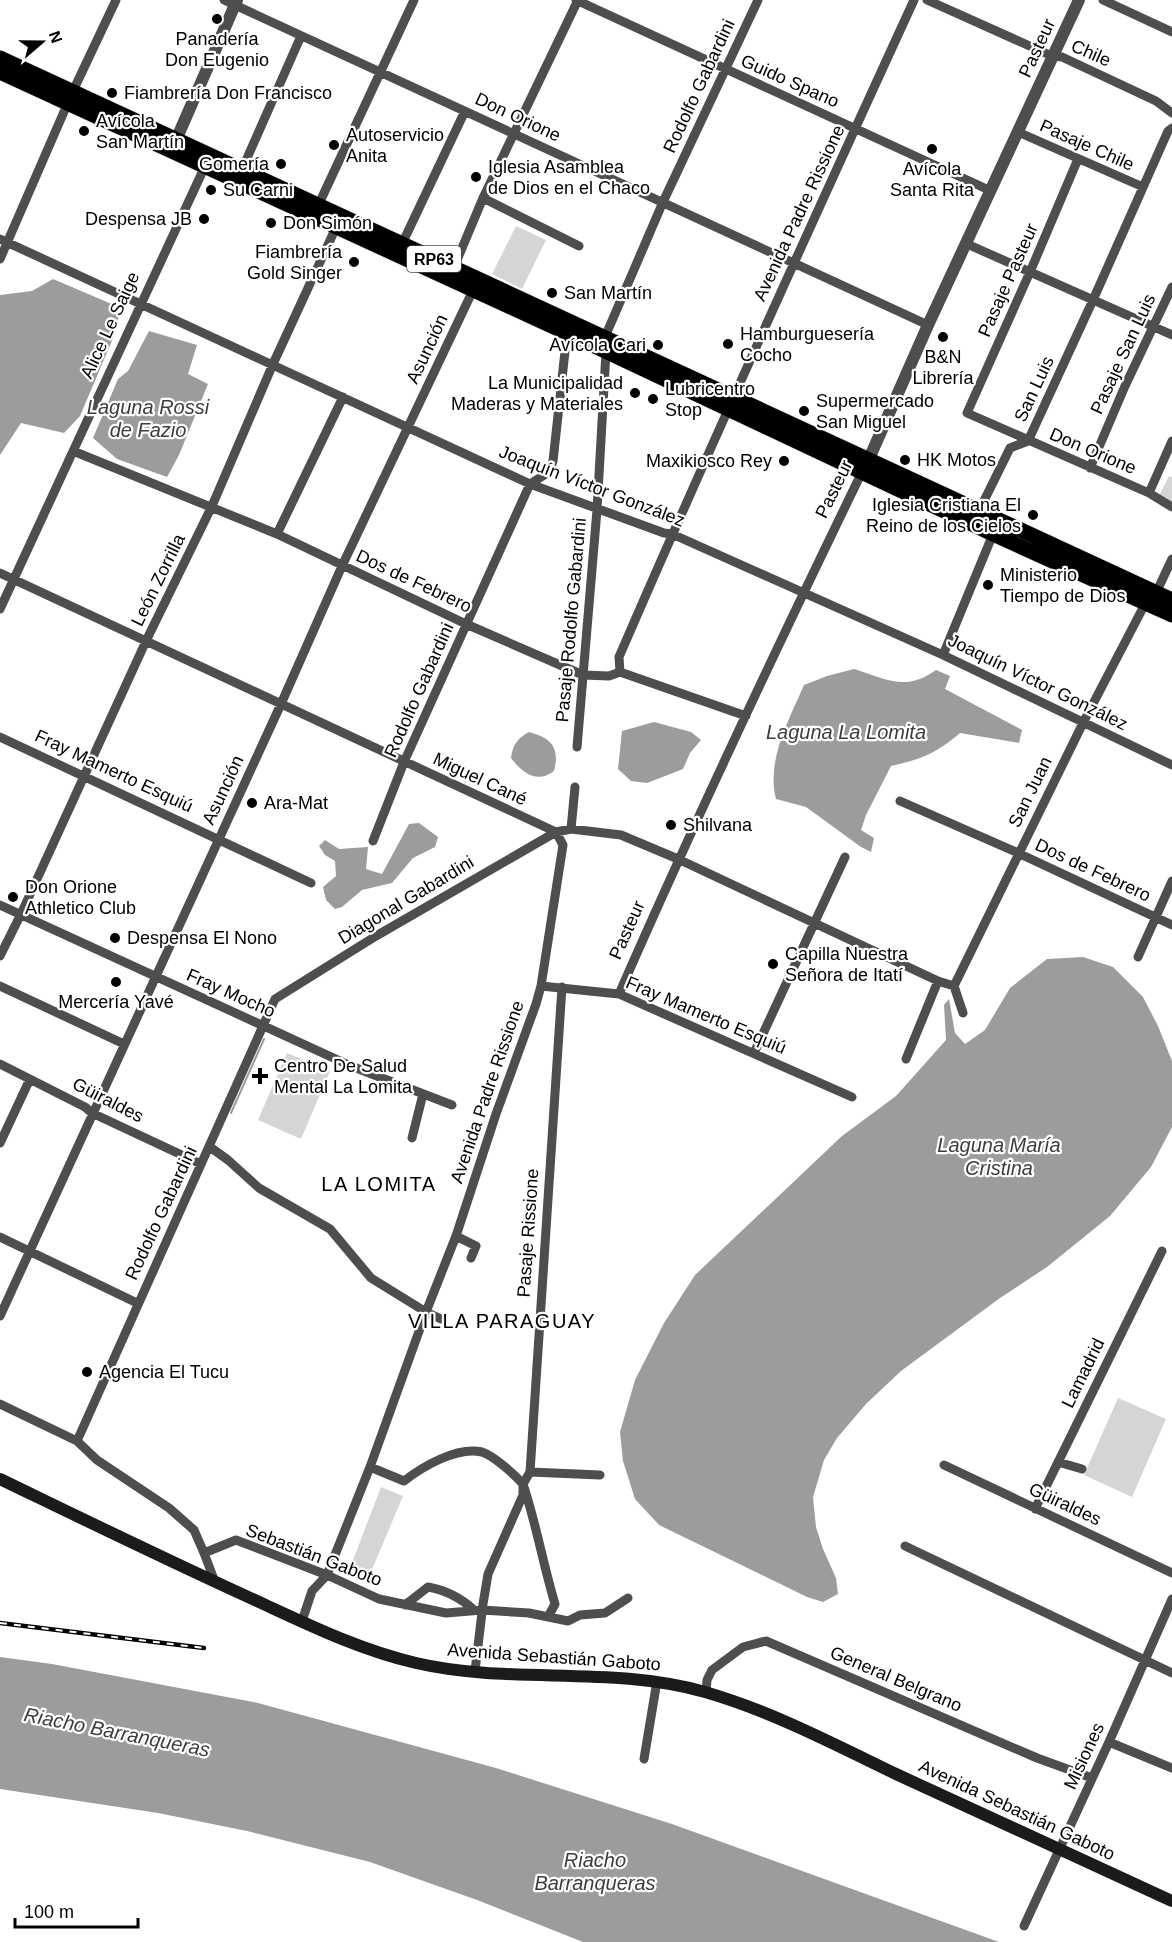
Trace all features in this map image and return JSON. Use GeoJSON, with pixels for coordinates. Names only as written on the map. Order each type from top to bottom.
{"type":"FeatureCollection","features":[{"type":"Feature","properties":{"kind":"main road","name":"RP63"},"geometry":{"type":"LineString","coordinates":[[0,58],[71,97],[239,176],[570,327],[866,466],[979,512],[1151,598],[1172,615]]}},
{"type":"Feature","properties":{"kind":"main road","name":"RP63"},"geometry":{"type":"LineString","coordinates":[[0,72],[71,97]]}},
{"type":"Feature","properties":{"kind":"main road","name":"RP63"},"geometry":{"type":"LineString","coordinates":[[339,221],[402,244],[451,274]]}},
{"type":"Feature","properties":{"kind":"main road","name":"RP63"},"geometry":{"type":"LineString","coordinates":[[866,466],[993,534],[1151,598],[1172,600]]}},
{"type":"Feature","properties":{"kind":"main road","name":"Avenida Sebastián Gaboto"},"geometry":{"type":"LineString","coordinates":[[0,1479],[302,1622],[386,1654],[444,1668],[624,1677],[657,1681],[706,1692],[782,1720],[1172,1901]]}},
{"type":"Feature","properties":{"kind":"street"},"geometry":{"type":"LineString","coordinates":[[0,259],[3,240],[116,0]]}},
{"type":"Feature","properties":{"kind":"street"},"geometry":{"type":"LineString","coordinates":[[316,210],[414,0]]}},
{"type":"Feature","properties":{"kind":"street"},"geometry":{"type":"LineString","coordinates":[[451,274],[483,198],[577,0]]}},
{"type":"Feature","properties":{"kind":"street","name":"Guido Spano"},"geometry":{"type":"LineString","coordinates":[[577,0],[724,70],[991,191]]}},
{"type":"Feature","properties":{"kind":"street","name":"Rodolfo Gabardini"},"geometry":{"type":"LineString","coordinates":[[605,344],[663,202],[758,0]]}},
{"type":"Feature","properties":{"kind":"street","name":"Avenida Padre Rissione"},"geometry":{"type":"LineString","coordinates":[[620,672],[619,657],[672,534],[914,0]]}},
{"type":"Feature","properties":{"kind":"street","name":"Chile"},"geometry":{"type":"LineString","coordinates":[[927,0],[1052,56],[1062,57],[1104,76],[1156,101],[1172,113]]}},
{"type":"Feature","properties":{"kind":"street","name":"Pasteur"},"geometry":{"type":"LineString","coordinates":[[619,994],[678,859],[803,591],[866,466],[928,325],[1079,0]]}},
{"type":"Feature","properties":{"kind":"street"},"geometry":{"type":"LineString","coordinates":[[1103,0],[1172,32]]}},
{"type":"Feature","properties":{"kind":"street"},"geometry":{"type":"LineString","coordinates":[[173,145],[232,2]]}},
{"type":"Feature","properties":{"kind":"street","name":"Don Orione"},"geometry":{"type":"LineString","coordinates":[[232,2],[928,325]]}},
{"type":"Feature","properties":{"kind":"street"},"geometry":{"type":"LineString","coordinates":[[239,176],[301,36]]}},
{"type":"Feature","properties":{"kind":"street"},"geometry":{"type":"LineString","coordinates":[[402,244],[465,111]]}},
{"type":"Feature","properties":{"kind":"street","name":"San Luis"},"geometry":{"type":"LineString","coordinates":[[979,512],[1010,448],[1028,441],[1168,131],[1172,128]]}},
{"type":"Feature","properties":{"kind":"street","name":"Pasaje Chile"},"geometry":{"type":"LineString","coordinates":[[1018,132],[1143,187]]}},
{"type":"Feature","properties":{"kind":"street","name":"Pasaje Pasteur"},"geometry":{"type":"LineString","coordinates":[[968,413],[1078,159]]}},
{"type":"Feature","properties":{"kind":"street","name":"Alice Le Saige"},"geometry":{"type":"LineString","coordinates":[[0,609],[207,161]]}},
{"type":"Feature","properties":{"kind":"street"},"geometry":{"type":"LineString","coordinates":[[483,198],[579,246]]}},
{"type":"Feature","properties":{"kind":"street","name":"León Zorrilla"},"geometry":{"type":"LineString","coordinates":[[0,956],[146,641],[212,506],[273,364],[339,221]]}},
{"type":"Feature","properties":{"kind":"street","name":"Joaquín Víctor González"},"geometry":{"type":"LineString","coordinates":[[3,240],[530,484],[597,510],[672,534],[803,591],[943,655],[1172,765]]}},
{"type":"Feature","properties":{"kind":"street"},"geometry":{"type":"LineString","coordinates":[[967,244],[1172,335]]}},
{"type":"Feature","properties":{"kind":"street","name":"Asunción"},"geometry":{"type":"LineString","coordinates":[[0,1316],[342,566],[475,285]]}},
{"type":"Feature","properties":{"kind":"street","name":"Pasaje San Luis"},"geometry":{"type":"LineString","coordinates":[[1090,468],[1125,386],[1172,287]]}},
{"type":"Feature","properties":{"kind":"street","name":"Rodolfo Gabardini"},"geometry":{"type":"LineString","coordinates":[[374,841],[404,762],[530,484],[549,471],[553,461],[570,327]]}},
{"type":"Feature","properties":{"kind":"street","name":"Pasaje Rodolfo Gabardini"},"geometry":{"type":"LineString","coordinates":[[577,747],[597,510],[605,344]]}},
{"type":"Feature","properties":{"kind":"street"},"geometry":{"type":"LineString","coordinates":[[277,534],[343,397]]}},
{"type":"Feature","properties":{"kind":"street","name":"Don Orione"},"geometry":{"type":"LineString","coordinates":[[968,413],[1149,493],[1172,507]]}},
{"type":"Feature","properties":{"kind":"street"},"geometry":{"type":"LineString","coordinates":[[1149,493],[1172,441]]}},
{"type":"Feature","properties":{"kind":"street","name":"Dos de Febrero"},"geometry":{"type":"LineString","coordinates":[[73,451],[277,534],[466,624],[583,675],[609,676],[620,672],[746,716]]}},
{"type":"Feature","properties":{"kind":"street"},"geometry":{"type":"LineString","coordinates":[[943,655],[993,534],[979,512]]}},
{"type":"Feature","properties":{"kind":"street","name":"San Juan"},"geometry":{"type":"LineString","coordinates":[[954,987],[1083,723],[1172,559]]}},
{"type":"Feature","properties":{"kind":"street","name":"Miguel Cané"},"geometry":{"type":"LineString","coordinates":[[0,573],[556,832]]}},
{"type":"Feature","properties":{"kind":"street","name":"Fray Mamerto Esquiú"},"geometry":{"type":"LineString","coordinates":[[0,736],[310,883]]}},
{"type":"Feature","properties":{"kind":"street"},"geometry":{"type":"LineString","coordinates":[[571,829],[575,787]]}},
{"type":"Feature","properties":{"kind":"street","name":"Dos de Febrero"},"geometry":{"type":"LineString","coordinates":[[900,801],[1172,925]]}},
{"type":"Feature","properties":{"kind":"street"},"geometry":{"type":"LineString","coordinates":[[556,832],[571,829],[621,835],[678,859],[954,987],[963,1013]]}},
{"type":"Feature","properties":{"kind":"street","name":"Avenida Padre Rissione"},"geometry":{"type":"LineString","coordinates":[[302,1622],[312,1591],[327,1575],[370,1467],[456,1236],[541,986],[563,845],[556,832]]}},
{"type":"Feature","properties":{"kind":"street","name":"Diagonal Gabardini"},"geometry":{"type":"LineString","coordinates":[[275,999],[376,936],[556,832]]}},
{"type":"Feature","properties":{"kind":"street"},"geometry":{"type":"LineString","coordinates":[[754,1053],[845,857]]}},
{"type":"Feature","properties":{"kind":"street"},"geometry":{"type":"LineString","coordinates":[[1138,957],[1172,881]]}},
{"type":"Feature","properties":{"kind":"street","name":"Fray Mocho"},"geometry":{"type":"LineString","coordinates":[[0,905],[351,1066],[452,1105]]}},
{"type":"Feature","properties":{"kind":"street"},"geometry":{"type":"LineString","coordinates":[[906,1059],[938,981]]}},
{"type":"Feature","properties":{"kind":"street"},"geometry":{"type":"LineString","coordinates":[[0,986],[124,1044]]}},
{"type":"Feature","properties":{"kind":"street","name":"Fray Mamerto Esquiú"},"geometry":{"type":"LineString","coordinates":[[541,986],[619,994],[852,1097]]}},
{"type":"Feature","properties":{"kind":"street","name":"Pasaje Rissione"},"geometry":{"type":"LineString","coordinates":[[475,1671],[478,1610],[488,1574],[511,1527],[523,1495],[523,1484],[530,1472],[562,987]]}},
{"type":"Feature","properties":{"kind":"street","name":"Rodolfo Gabardini"},"geometry":{"type":"LineString","coordinates":[[76,1441],[275,999]]}},
{"type":"Feature","properties":{"kind":"street","name":"Güiraldes"},"geometry":{"type":"LineString","coordinates":[[0,1064],[85,1107],[92,1113],[201,1164]]}},
{"type":"Feature","properties":{"kind":"street"},"geometry":{"type":"LineString","coordinates":[[0,1143],[30,1079]]}},
{"type":"Feature","properties":{"kind":"street"},"geometry":{"type":"LineString","coordinates":[[412,1138],[423,1094]]}},
{"type":"Feature","properties":{"kind":"street"},"geometry":{"type":"LineString","coordinates":[[210,1147],[259,1188],[330,1229],[370,1278],[441,1319]]}},
{"type":"Feature","properties":{"kind":"street"},"geometry":{"type":"LineString","coordinates":[[456,1236],[476,1246],[471,1258]]}},
{"type":"Feature","properties":{"kind":"street"},"geometry":{"type":"LineString","coordinates":[[0,1237],[137,1303]]}},
{"type":"Feature","properties":{"kind":"street","name":"Lamadrid"},"geometry":{"type":"LineString","coordinates":[[1035,1509],[1162,1251]]}},
{"type":"Feature","properties":{"kind":"street"},"geometry":{"type":"LineString","coordinates":[[0,1404],[76,1441],[97,1460],[169,1508],[194,1530],[215,1582]]}},
{"type":"Feature","properties":{"kind":"street"},"geometry":{"type":"LineString","coordinates":[[370,1467],[404,1482],[421,1467],[462,1452],[483,1452],[513,1473],[523,1484],[533,1515],[555,1604],[548,1617]]}},
{"type":"Feature","properties":{"kind":"street"},"geometry":{"type":"LineString","coordinates":[[1058,1462],[1082,1469]]}},
{"type":"Feature","properties":{"kind":"street","name":"Güiraldes"},"geometry":{"type":"LineString","coordinates":[[944,1465],[1172,1573]]}},
{"type":"Feature","properties":{"kind":"street"},"geometry":{"type":"LineString","coordinates":[[530,1472],[600,1475]]}},
{"type":"Feature","properties":{"kind":"street","name":"Sebastián Gaboto"},"geometry":{"type":"LineString","coordinates":[[204,1553],[236,1540],[327,1575],[379,1599],[446,1613],[478,1610],[529,1613],[568,1621],[580,1614],[605,1613],[628,1598]]}},
{"type":"Feature","properties":{"kind":"street"},"geometry":{"type":"LineString","coordinates":[[905,1546],[1172,1673]]}},
{"type":"Feature","properties":{"kind":"street"},"geometry":{"type":"LineString","coordinates":[[405,1605],[428,1587],[438,1588],[478,1610]]}},
{"type":"Feature","properties":{"kind":"street","name":"Misiones"},"geometry":{"type":"LineString","coordinates":[[1024,1926],[1172,1599]]}},
{"type":"Feature","properties":{"kind":"street","name":"General Belgrano"},"geometry":{"type":"LineString","coordinates":[[706,1692],[707,1680],[712,1670],[743,1647],[766,1641],[1036,1758],[1092,1778]]}},
{"type":"Feature","properties":{"kind":"street"},"geometry":{"type":"LineString","coordinates":[[644,1759],[657,1681]]}},
{"type":"Feature","properties":{"kind":"street"},"geometry":{"type":"LineString","coordinates":[[1109,1742],[1172,1768]]}},
{"type":"Feature","properties":{"kind":"shaded area"},"geometry":{"type":"Polygon","coordinates":[[[516,226],[546,240],[522,289],[492,274],[516,226]]]}},
{"type":"Feature","properties":{"kind":"shaded area"},"geometry":{"type":"Polygon","coordinates":[[[1169,476],[1172,477],[1172,505],[1158,498],[1169,476]]]}},
{"type":"Feature","properties":{"kind":"shaded area"},"geometry":{"type":"Polygon","coordinates":[[[287,1053],[330,1071],[301,1139],[258,1120],[287,1053]]]}},
{"type":"Feature","properties":{"kind":"shaded area"},"geometry":{"type":"Polygon","coordinates":[[[1118,1398],[1166,1419],[1132,1497],[1084,1475],[1118,1398]]]}},
{"type":"Feature","properties":{"kind":"shaded area"},"geometry":{"type":"Polygon","coordinates":[[[381,1487],[403,1496],[371,1572],[350,1568],[381,1487]]]}},
{"type":"Feature","properties":{"kind":"water","name":"Laguna Rossi de Fazio"},"geometry":{"type":"Polygon","coordinates":[[[53,279],[121,308],[114,336],[80,416],[64,433],[21,423],[0,455],[0,295],[32,291],[53,279]]]}},
{"type":"Feature","properties":{"kind":"water","name":"Laguna Rossi de Fazio"},"geometry":{"type":"Polygon","coordinates":[[[149,331],[197,345],[188,374],[208,384],[179,455],[167,477],[117,459],[93,438],[118,379],[128,371],[149,331]]]}},
{"type":"Feature","properties":{"kind":"water","name":"Laguna La Lomita"},"geometry":{"type":"Polygon","coordinates":[[[854,669],[896,682],[915,681],[936,670],[950,676],[945,689],[1022,730],[1019,743],[960,733],[928,755],[891,766],[866,815],[861,830],[874,838],[871,852],[806,807],[776,799],[774,784],[774,770],[781,740],[804,685],[854,669]]]}},
{"type":"Feature","properties":{"kind":"water"},"geometry":{"type":"Polygon","coordinates":[[[654,722],[691,732],[701,740],[690,753],[683,769],[647,783],[631,781],[618,769],[622,731],[654,722]]]}},
{"type":"Feature","properties":{"kind":"water"},"geometry":{"type":"Polygon","coordinates":[[[529,732],[549,741],[555,750],[554,771],[548,775],[536,777],[530,775],[511,758],[516,742],[529,732]]]}},
{"type":"Feature","properties":{"kind":"water"},"geometry":{"type":"Polygon","coordinates":[[[419,823],[438,837],[435,847],[413,858],[392,883],[362,890],[342,907],[335,909],[326,900],[323,887],[336,876],[335,861],[325,855],[319,846],[325,840],[339,849],[368,847],[366,869],[382,874],[409,824],[419,823]]]}},
{"type":"Feature","properties":{"kind":"water","name":"Laguna María Cristina"},"geometry":{"type":"Polygon","coordinates":[[[1083,957],[1113,967],[1143,997],[1172,1061],[1172,1127],[1151,1167],[1110,1216],[1047,1267],[1000,1298],[901,1371],[866,1404],[837,1438],[824,1460],[813,1497],[816,1527],[836,1578],[838,1594],[823,1602],[807,1597],[659,1525],[635,1499],[623,1461],[620,1432],[635,1380],[664,1323],[695,1275],[842,1136],[896,1096],[946,1040],[944,1005],[949,999],[955,1033],[965,1044],[985,1030],[1010,988],[1047,959],[1083,957]]]}},
{"type":"Feature","properties":{"kind":"water","name":"Riacho Barranqueras"},"geometry":{"type":"Polygon","coordinates":[[[0,1657],[52,1664],[258,1703],[496,1768],[672,1824],[999,1942],[583,1942],[477,1900],[370,1862],[247,1831],[158,1813],[0,1789],[0,1657]]]}},
{"type":"Feature","properties":{"kind":"waterway"},"geometry":{"type":"LineString","coordinates":[[231,1113],[264,1039]]}},
{"type":"Feature","properties":{"kind":"railway"},"geometry":{"type":"LineString","coordinates":[[0,1623],[204,1648]]}},
{"type":"Feature","properties":{"kind":"place","name":"Panadería Don Eugenio"},"geometry":{"type":"Point","coordinates":[217,19]}},
{"type":"Feature","properties":{"kind":"place","name":"Fiambrería Don Francisco"},"geometry":{"type":"Point","coordinates":[112,93]}},
{"type":"Feature","properties":{"kind":"place","name":"Avícola San Martín"},"geometry":{"type":"Point","coordinates":[84,131]}},
{"type":"Feature","properties":{"kind":"place","name":"Autoservicio Anita"},"geometry":{"type":"Point","coordinates":[334,145]}},
{"type":"Feature","properties":{"kind":"place","name":"Avícola Santa Rita"},"geometry":{"type":"Point","coordinates":[932,149]}},
{"type":"Feature","properties":{"kind":"place","name":"Gomería"},"geometry":{"type":"Point","coordinates":[281,164]}},
{"type":"Feature","properties":{"kind":"place","name":"Iglesia Asamblea de Dios en el Chaco"},"geometry":{"type":"Point","coordinates":[476,177]}},
{"type":"Feature","properties":{"kind":"place","name":"Su Carni"},"geometry":{"type":"Point","coordinates":[211,190]}},
{"type":"Feature","properties":{"kind":"place","name":"Despensa JB"},"geometry":{"type":"Point","coordinates":[204,219]}},
{"type":"Feature","properties":{"kind":"place","name":"Don Simón"},"geometry":{"type":"Point","coordinates":[271,223]}},
{"type":"Feature","properties":{"kind":"place","name":"Fiambrería Gold Singer"},"geometry":{"type":"Point","coordinates":[354,262]}},
{"type":"Feature","properties":{"kind":"place","name":"San Martín"},"geometry":{"type":"Point","coordinates":[552,293]}},
{"type":"Feature","properties":{"kind":"place","name":"B&N Librería"},"geometry":{"type":"Point","coordinates":[943,337]}},
{"type":"Feature","properties":{"kind":"place","name":"Hamburguesería Cocho"},"geometry":{"type":"Point","coordinates":[728,344]}},
{"type":"Feature","properties":{"kind":"place","name":"Avícola Cari"},"geometry":{"type":"Point","coordinates":[658,345]}},
{"type":"Feature","properties":{"kind":"place","name":"La Municipalidad Maderas y Materiales"},"geometry":{"type":"Point","coordinates":[635,393]}},
{"type":"Feature","properties":{"kind":"place","name":"Lubricentro Stop"},"geometry":{"type":"Point","coordinates":[653,399]}},
{"type":"Feature","properties":{"kind":"place","name":"Supermercado San Miguel"},"geometry":{"type":"Point","coordinates":[804,411]}},
{"type":"Feature","properties":{"kind":"place","name":"HK Motos"},"geometry":{"type":"Point","coordinates":[905,460]}},
{"type":"Feature","properties":{"kind":"place","name":"Maxikiosco Rey"},"geometry":{"type":"Point","coordinates":[784,461]}},
{"type":"Feature","properties":{"kind":"place","name":"Iglesia Cristiana El Reino de los Cielos"},"geometry":{"type":"Point","coordinates":[1033,515]}},
{"type":"Feature","properties":{"kind":"place","name":"Ministerio Tiempo de Dios"},"geometry":{"type":"Point","coordinates":[988,585]}},
{"type":"Feature","properties":{"kind":"place","name":"Ara-Mat"},"geometry":{"type":"Point","coordinates":[252,803]}},
{"type":"Feature","properties":{"kind":"place","name":"Shilvana"},"geometry":{"type":"Point","coordinates":[671,825]}},
{"type":"Feature","properties":{"kind":"place","name":"Don Orione Athletico Club"},"geometry":{"type":"Point","coordinates":[13,897]}},
{"type":"Feature","properties":{"kind":"place","name":"Despensa El Nono"},"geometry":{"type":"Point","coordinates":[115,938]}},
{"type":"Feature","properties":{"kind":"place","name":"Capilla Nuestra Señora de Itatí"},"geometry":{"type":"Point","coordinates":[773,964]}},
{"type":"Feature","properties":{"kind":"place","name":"Mercería Yavé"},"geometry":{"type":"Point","coordinates":[116,982]}},
{"type":"Feature","properties":{"kind":"place","name":"Centro De Salud Mental La Lomita"},"geometry":{"type":"Point","coordinates":[260,1076]}},
{"type":"Feature","properties":{"kind":"place","name":"Agencia El Tucu"},"geometry":{"type":"Point","coordinates":[87,1372]}},
{"type":"Feature","properties":{"kind":"district","name":"LA LOMITA"},"geometry":{"type":"Point","coordinates":[379,1184]}},
{"type":"Feature","properties":{"kind":"district","name":"VILLA PARAGUAY"},"geometry":{"type":"Point","coordinates":[502,1321]}}]}
